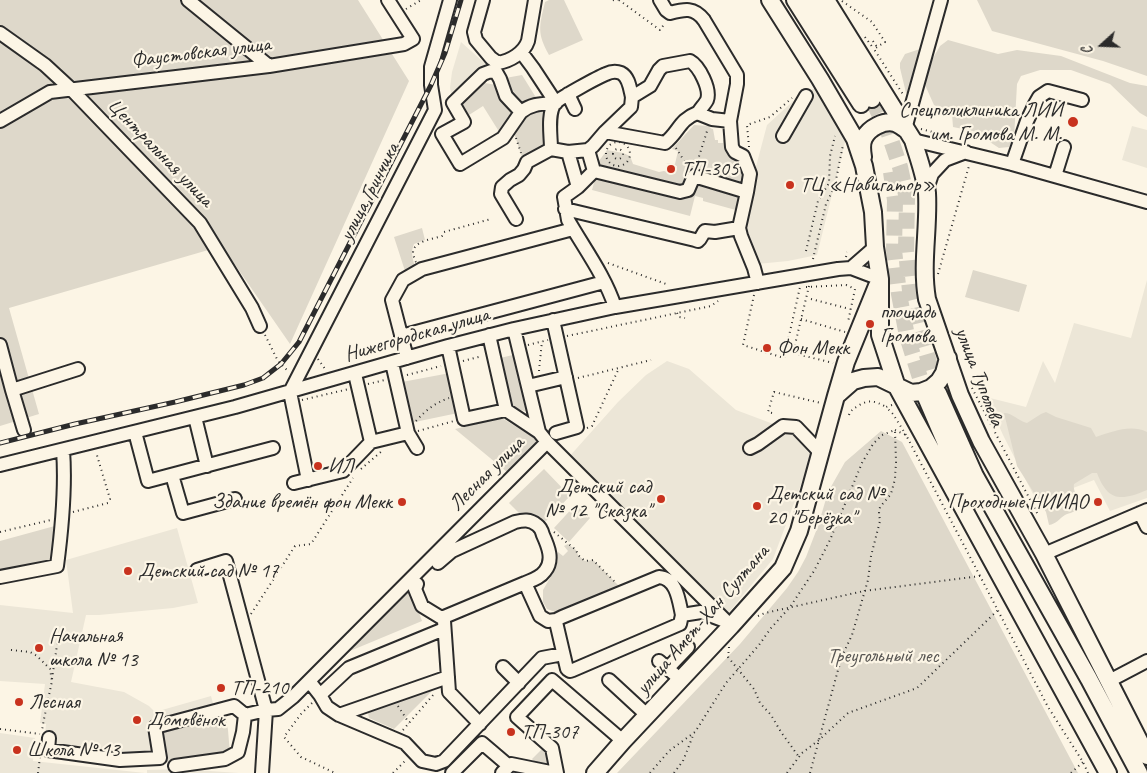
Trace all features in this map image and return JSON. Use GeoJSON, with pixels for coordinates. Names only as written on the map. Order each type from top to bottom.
{"type":"FeatureCollection","features":[{"type":"Feature","properties":{"kind":"main road"},"geometry":{"type":"LineString","coordinates":[[770,0],[855,139],[864,166]]}},
{"type":"Feature","properties":{"kind":"main road"},"geometry":{"type":"LineString","coordinates":[[795,0],[867,102],[811,0]]}},
{"type":"Feature","properties":{"kind":"main road","name":"улица Туполева"},"geometry":{"type":"LineString","coordinates":[[826,0],[909,134],[921,166],[927,192],[924,274],[927,299],[960,395],[981,441],[1044,554],[1147,756]]}},
{"type":"Feature","properties":{"kind":"main road"},"geometry":{"type":"LineString","coordinates":[[909,134],[894,123],[882,124],[872,129],[864,138],[862,148],[873,212],[874,241],[880,279],[880,335],[898,388],[1108,773]]}},
{"type":"Feature","properties":{"kind":"main road","name":"улица Амет-Хан Султана"},"geometry":{"type":"LineString","coordinates":[[595,773],[681,680],[729,624],[783,568],[800,531],[832,400],[880,279]]}},
{"type":"Feature","properties":{"kind":"main road"},"geometry":{"type":"LineString","coordinates":[[832,400],[853,380],[864,378],[878,377],[911,393],[921,392],[931,388],[939,381],[944,373],[948,358]]}},
{"type":"Feature","properties":{"kind":"main road","name":"улица Туполева"},"geometry":{"type":"LineString","coordinates":[[932,395],[969,479],[1120,773]]}},
{"type":"Feature","properties":{"kind":"main road","name":"улица Туполева"},"geometry":{"type":"LineString","coordinates":[[969,479],[1089,679],[1139,773]]}},
{"type":"Feature","properties":{"kind":"street"},"geometry":{"type":"LineString","coordinates":[[188,0],[269,66]]}},
{"type":"Feature","properties":{"kind":"street"},"geometry":{"type":"LineString","coordinates":[[388,0],[397,14]]}},
{"type":"Feature","properties":{"kind":"street","name":"улица Гринчика"},"geometry":{"type":"LineString","coordinates":[[290,392],[435,110],[431,86],[431,67],[450,0]]}},
{"type":"Feature","properties":{"kind":"street"},"geometry":{"type":"LineString","coordinates":[[483,0],[474,32],[476,40],[498,64],[522,52],[526,47],[535,0]]}},
{"type":"Feature","properties":{"kind":"street"},"geometry":{"type":"LineString","coordinates":[[660,0],[670,13],[689,9],[700,14],[737,75],[730,121],[732,147],[735,152],[742,156],[750,174],[739,228],[754,268],[756,289]]}},
{"type":"Feature","properties":{"kind":"street"},"geometry":{"type":"LineString","coordinates":[[941,0],[912,108],[909,134],[969,155],[1012,164],[1147,202]]}},
{"type":"Feature","properties":{"kind":"street","name":"Фаустовская улица"},"geometry":{"type":"LineString","coordinates":[[0,121],[50,92],[269,66],[404,44],[413,39],[397,14]]}},
{"type":"Feature","properties":{"kind":"street","name":"Центральная улица"},"geometry":{"type":"LineString","coordinates":[[0,33],[45,65],[71,89],[200,223],[244,293],[260,326]]}},
{"type":"Feature","properties":{"kind":"street"},"geometry":{"type":"LineString","coordinates":[[522,52],[556,103]]}},
{"type":"Feature","properties":{"kind":"street"},"geometry":{"type":"LineString","coordinates":[[605,132],[665,143],[671,139],[684,120],[698,113],[707,99],[708,92],[705,82],[690,60],[663,66],[658,70],[655,87],[632,97]]}},
{"type":"Feature","properties":{"kind":"street"},"geometry":{"type":"LineString","coordinates":[[521,112],[506,96],[496,72],[490,71],[483,74],[453,103],[464,122],[442,134],[460,164],[503,138],[521,112],[527,107],[556,103]]}},
{"type":"Feature","properties":{"kind":"street"},"geometry":{"type":"LineString","coordinates":[[516,220],[501,194],[502,187],[510,180],[521,179],[527,162],[551,149],[568,152],[588,150],[598,141],[631,107],[632,97],[624,75],[616,72],[606,74],[568,94],[556,103],[550,118],[551,149]]}},
{"type":"Feature","properties":{"kind":"street"},"geometry":{"type":"LineString","coordinates":[[1012,164],[1027,121],[1039,97],[1048,91],[1082,100]]}},
{"type":"Feature","properties":{"kind":"street"},"geometry":{"type":"LineString","coordinates":[[568,94],[575,109]]}},
{"type":"Feature","properties":{"kind":"street"},"geometry":{"type":"LineString","coordinates":[[783,136],[801,95]]}},
{"type":"Feature","properties":{"kind":"street"},"geometry":{"type":"LineString","coordinates":[[698,113],[720,121],[730,121]]}},
{"type":"Feature","properties":{"kind":"street"},"geometry":{"type":"LineString","coordinates":[[1055,176],[1064,147]]}},
{"type":"Feature","properties":{"kind":"street"},"geometry":{"type":"LineString","coordinates":[[588,150],[594,171]]}},
{"type":"Feature","properties":{"kind":"street"},"geometry":{"type":"LineString","coordinates":[[568,152],[578,187]]}},
{"type":"Feature","properties":{"kind":"street"},"geometry":{"type":"LineString","coordinates":[[927,192],[932,174],[945,160],[969,155]]}},
{"type":"Feature","properties":{"kind":"street"},"geometry":{"type":"LineString","coordinates":[[594,171],[680,192],[688,190],[694,176],[747,192]]}},
{"type":"Feature","properties":{"kind":"street"},"geometry":{"type":"LineString","coordinates":[[594,171],[578,187],[564,197],[565,209],[568,220],[604,282],[616,308]]}},
{"type":"Feature","properties":{"kind":"street"},"geometry":{"type":"LineString","coordinates":[[565,209],[695,240],[701,239],[705,231],[715,232],[739,228]]}},
{"type":"Feature","properties":{"kind":"street"},"geometry":{"type":"LineString","coordinates":[[407,358],[392,300],[403,280],[422,269],[573,229]]}},
{"type":"Feature","properties":{"kind":"street"},"geometry":{"type":"LineString","coordinates":[[851,268],[874,241]]}},
{"type":"Feature","properties":{"kind":"street","name":"Нижегородская улица"},"geometry":{"type":"LineString","coordinates":[[0,465],[195,417],[355,374],[448,346],[552,320],[616,308],[756,289],[851,268],[880,279]]}},
{"type":"Feature","properties":{"kind":"street"},"geometry":{"type":"LineString","coordinates":[[401,336],[604,282]]}},
{"type":"Feature","properties":{"kind":"street"},"geometry":{"type":"LineString","coordinates":[[552,320],[577,427],[556,433]]}},
{"type":"Feature","properties":{"kind":"street"},"geometry":{"type":"LineString","coordinates":[[514,329],[543,437]]}},
{"type":"Feature","properties":{"kind":"street"},"geometry":{"type":"LineString","coordinates":[[489,336],[506,410],[543,437]]}},
{"type":"Feature","properties":{"kind":"street"},"geometry":{"type":"LineString","coordinates":[[0,345],[24,430]]}},
{"type":"Feature","properties":{"kind":"street"},"geometry":{"type":"LineString","coordinates":[[448,346],[464,419],[506,410]]}},
{"type":"Feature","properties":{"kind":"street"},"geometry":{"type":"LineString","coordinates":[[392,362],[403,434],[417,448]]}},
{"type":"Feature","properties":{"kind":"street"},"geometry":{"type":"LineString","coordinates":[[12,390],[78,369]]}},
{"type":"Feature","properties":{"kind":"street"},"geometry":{"type":"LineString","coordinates":[[355,374],[371,442]]}},
{"type":"Feature","properties":{"kind":"street"},"geometry":{"type":"LineString","coordinates":[[528,386],[566,379]]}},
{"type":"Feature","properties":{"kind":"street"},"geometry":{"type":"LineString","coordinates":[[290,392],[308,480]]}},
{"type":"Feature","properties":{"kind":"street"},"geometry":{"type":"LineString","coordinates":[[195,417],[207,466]]}},
{"type":"Feature","properties":{"kind":"street"},"geometry":{"type":"LineString","coordinates":[[750,448],[783,426],[796,428],[820,454]]}},
{"type":"Feature","properties":{"kind":"street"},"geometry":{"type":"LineString","coordinates":[[135,432],[148,481],[273,448]]}},
{"type":"Feature","properties":{"kind":"street"},"geometry":{"type":"LineString","coordinates":[[294,483],[343,471],[371,442],[403,434]]}},
{"type":"Feature","properties":{"kind":"street","name":"Лесная улица"},"geometry":{"type":"LineString","coordinates":[[245,715],[278,708],[293,697],[414,582],[543,437],[729,624]]}},
{"type":"Feature","properties":{"kind":"street"},"geometry":{"type":"LineString","coordinates":[[0,577],[57,566],[63,515],[63,450]]}},
{"type":"Feature","properties":{"kind":"street"},"geometry":{"type":"LineString","coordinates":[[172,475],[183,513],[235,499]]}},
{"type":"Feature","properties":{"kind":"street"},"geometry":{"type":"LineString","coordinates":[[1044,554],[1144,511],[1147,526]]}},
{"type":"Feature","properties":{"kind":"street"},"geometry":{"type":"LineString","coordinates":[[320,695],[349,668],[444,623],[542,575],[547,570],[549,564],[549,549],[539,526],[524,520],[515,522],[456,549],[414,582],[422,606],[440,617],[444,623],[444,678],[449,692],[480,724]]}},
{"type":"Feature","properties":{"kind":"street"},"geometry":{"type":"LineString","coordinates":[[641,584],[664,558]]}},
{"type":"Feature","properties":{"kind":"street"},"geometry":{"type":"LineString","coordinates":[[197,570],[226,561],[266,710],[262,773]]}},
{"type":"Feature","properties":{"kind":"street"},"geometry":{"type":"LineString","coordinates":[[525,583],[540,616],[548,621],[556,620],[656,577],[663,577],[666,578],[678,594],[682,615],[680,624],[570,671],[563,654],[556,620]]}},
{"type":"Feature","properties":{"kind":"street"},"geometry":{"type":"LineString","coordinates":[[682,615],[700,612],[729,624]]}},
{"type":"Feature","properties":{"kind":"street"},"geometry":{"type":"LineString","coordinates":[[681,680],[663,664],[688,647]]}},
{"type":"Feature","properties":{"kind":"street"},"geometry":{"type":"LineString","coordinates":[[309,681],[327,707],[339,715],[405,743],[422,761],[436,764],[444,761],[542,658],[563,654]]}},
{"type":"Feature","properties":{"kind":"street"},"geometry":{"type":"LineString","coordinates":[[1109,681],[1147,661]]}},
{"type":"Feature","properties":{"kind":"street"},"geometry":{"type":"LineString","coordinates":[[502,667],[519,683]]}},
{"type":"Feature","properties":{"kind":"street"},"geometry":{"type":"LineString","coordinates":[[339,715],[444,678]]}},
{"type":"Feature","properties":{"kind":"street"},"geometry":{"type":"LineString","coordinates":[[452,773],[482,743],[506,770],[512,764],[556,773],[552,748],[517,717],[552,680],[570,703],[623,741]]}},
{"type":"Feature","properties":{"kind":"street"},"geometry":{"type":"LineString","coordinates":[[609,680],[648,716]]}},
{"type":"Feature","properties":{"kind":"street"},"geometry":{"type":"LineString","coordinates":[[45,736],[48,750],[120,760],[160,758],[155,727],[234,706],[245,715],[238,752],[225,759],[175,766]]}},
{"type":"Feature","properties":{"kind":"path"},"geometry":{"type":"LineString","coordinates":[[397,14],[421,0]]}},
{"type":"Feature","properties":{"kind":"path"},"geometry":{"type":"LineString","coordinates":[[613,0],[618,0],[660,30],[670,13]]}},
{"type":"Feature","properties":{"kind":"path"},"geometry":{"type":"LineString","coordinates":[[841,0],[872,22],[885,42],[874,49],[912,108]]}},
{"type":"Feature","properties":{"kind":"path"},"geometry":{"type":"LineString","coordinates":[[873,41],[877,47]]}},
{"type":"Feature","properties":{"kind":"path"},"geometry":{"type":"LineString","coordinates":[[749,151],[747,124],[770,117],[801,95]]}},
{"type":"Feature","properties":{"kind":"path"},"geometry":{"type":"LineString","coordinates":[[694,176],[710,118]]}},
{"type":"Feature","properties":{"kind":"path"},"geometry":{"type":"LineString","coordinates":[[509,129],[514,133],[523,160],[527,162]]}},
{"type":"Feature","properties":{"kind":"path"},"geometry":{"type":"LineString","coordinates":[[806,251],[818,201],[829,183],[830,156],[835,136]]}},
{"type":"Feature","properties":{"kind":"path"},"geometry":{"type":"LineString","coordinates":[[813,259],[826,204],[835,184],[844,138]]}},
{"type":"Feature","properties":{"kind":"path"},"geometry":{"type":"LineString","coordinates":[[671,139],[694,176]]}},
{"type":"Feature","properties":{"kind":"path"},"geometry":{"type":"LineString","coordinates":[[617,142],[625,144],[630,152],[628,161],[622,166],[611,164],[606,154],[608,147],[617,142]]}},
{"type":"Feature","properties":{"kind":"path"},"geometry":{"type":"LineString","coordinates":[[936,279],[969,155]]}},
{"type":"Feature","properties":{"kind":"path"},"geometry":{"type":"LineString","coordinates":[[829,183],[835,184]]}},
{"type":"Feature","properties":{"kind":"path"},"geometry":{"type":"LineString","coordinates":[[418,271],[413,253],[416,246],[442,236],[444,232],[491,219]]}},
{"type":"Feature","properties":{"kind":"path"},"geometry":{"type":"LineString","coordinates":[[589,256],[666,284]]}},
{"type":"Feature","properties":{"kind":"path"},"geometry":{"type":"LineString","coordinates":[[810,286],[793,353],[838,364]]}},
{"type":"Feature","properties":{"kind":"path"},"geometry":{"type":"LineString","coordinates":[[756,289],[743,345],[784,358],[800,287]]}},
{"type":"Feature","properties":{"kind":"path"},"geometry":{"type":"LineString","coordinates":[[811,300],[850,309]]}},
{"type":"Feature","properties":{"kind":"path"},"geometry":{"type":"LineString","coordinates":[[677,313],[685,318]]}},
{"type":"Feature","properties":{"kind":"path"},"geometry":{"type":"LineString","coordinates":[[801,319],[846,332]]}},
{"type":"Feature","properties":{"kind":"path"},"geometry":{"type":"LineString","coordinates":[[260,326],[278,361],[297,379]]}},
{"type":"Feature","properties":{"kind":"path"},"geometry":{"type":"LineString","coordinates":[[528,386],[537,380],[538,377],[542,341]]}},
{"type":"Feature","properties":{"kind":"path"},"geometry":{"type":"LineString","coordinates":[[566,379],[651,360]]}},
{"type":"Feature","properties":{"kind":"path"},"geometry":{"type":"LineString","coordinates":[[971,386],[1042,522]]}},
{"type":"Feature","properties":{"kind":"path"},"geometry":{"type":"LineString","coordinates":[[772,413],[768,412],[774,392],[832,400]]}},
{"type":"Feature","properties":{"kind":"path"},"geometry":{"type":"LineString","coordinates":[[360,470],[403,434],[429,408],[444,400],[459,396]]}},
{"type":"Feature","properties":{"kind":"path"},"geometry":{"type":"LineString","coordinates":[[849,415],[851,410],[861,403],[870,401],[886,407]]}},
{"type":"Feature","properties":{"kind":"path"},"geometry":{"type":"LineString","coordinates":[[403,434],[464,419]]}},
{"type":"Feature","properties":{"kind":"path"},"geometry":{"type":"LineString","coordinates":[[810,773],[838,670],[852,634],[868,580],[871,556],[880,521],[880,506],[891,494],[895,479],[895,430]]}},
{"type":"Feature","properties":{"kind":"path"},"geometry":{"type":"LineString","coordinates":[[674,773],[683,761],[695,732],[726,684],[771,628],[790,608],[814,571],[830,540],[862,463],[873,444],[882,435],[895,430],[906,435],[1048,707],[1088,773]]}},
{"type":"Feature","properties":{"kind":"path"},"geometry":{"type":"LineString","coordinates":[[0,532],[108,503],[110,499],[95,451]]}},
{"type":"Feature","properties":{"kind":"path"},"geometry":{"type":"LineString","coordinates":[[243,627],[295,546],[311,544],[353,476]]}},
{"type":"Feature","properties":{"kind":"path"},"geometry":{"type":"LineString","coordinates":[[539,526],[552,530],[576,550],[578,556],[585,561],[593,560],[624,591]]}},
{"type":"Feature","properties":{"kind":"path"},"geometry":{"type":"LineString","coordinates":[[757,616],[864,591],[980,576]]}},
{"type":"Feature","properties":{"kind":"path"},"geometry":{"type":"LineString","coordinates":[[786,773],[802,753],[848,713],[917,688],[998,610]]}},
{"type":"Feature","properties":{"kind":"path"},"geometry":{"type":"LineString","coordinates":[[729,624],[728,657],[754,689],[760,703],[771,715],[780,732],[799,757]]}},
{"type":"Feature","properties":{"kind":"path"},"geometry":{"type":"LineString","coordinates":[[0,729],[45,736],[44,719],[57,645],[62,637],[78,641]]}},
{"type":"Feature","properties":{"kind":"path"},"geometry":{"type":"LineString","coordinates":[[11,650],[30,652],[36,656],[50,669],[52,681]]}},
{"type":"Feature","properties":{"kind":"path"},"geometry":{"type":"LineString","coordinates":[[394,739],[440,687],[444,678]]}},
{"type":"Feature","properties":{"kind":"path"},"geometry":{"type":"LineString","coordinates":[[320,695],[301,714],[284,737],[300,757],[335,773]]}},
{"type":"Feature","properties":{"kind":"path"},"geometry":{"type":"LineString","coordinates":[[393,697],[409,723]]}},
{"type":"Feature","properties":{"kind":"path"},"geometry":{"type":"LineString","coordinates":[[650,773],[669,751],[695,732]]}},
{"type":"Feature","properties":{"kind":"path"},"geometry":{"type":"LineString","coordinates":[[393,773],[414,752]]}},
{"type":"Feature","properties":{"kind":"path"},"geometry":{"type":"LineString","coordinates":[[1071,773],[1083,762]]}},
{"type":"Feature","properties":{"kind":"shaded area"},"geometry":{"type":"Polygon","coordinates":[[[461,42],[490,68],[453,101],[450,88],[452,72],[461,42]]]}},
{"type":"Feature","properties":{"kind":"shaded area"},"geometry":{"type":"Polygon","coordinates":[[[816,88],[846,138],[817,255],[788,261],[757,264],[745,229],[752,204],[749,193],[767,125],[803,92],[816,88]]]}},
{"type":"Feature","properties":{"kind":"shaded area"},"geometry":{"type":"Polygon","coordinates":[[[1132,126],[1147,130],[1147,168],[1122,160],[1132,126]]]}},
{"type":"Feature","properties":{"kind":"shaded area"},"geometry":{"type":"Polygon","coordinates":[[[1147,280],[1147,498],[1110,511],[1094,480],[1037,502],[986,397],[1026,407],[1043,361],[1055,383],[1074,323],[1131,338],[1147,280]]]}},
{"type":"Feature","properties":{"kind":"shaded area"},"geometry":{"type":"Polygon","coordinates":[[[667,361],[689,369],[736,410],[776,425],[761,438],[743,443],[747,453],[782,432],[795,430],[814,450],[773,559],[725,617],[568,458],[618,402],[646,375],[667,361]]]}},
{"type":"Feature","properties":{"kind":"shaded area"},"geometry":{"type":"Polygon","coordinates":[[[177,528],[198,603],[173,608],[86,615],[71,682],[124,692],[149,706],[155,712],[211,696],[215,711],[228,730],[174,763],[78,760],[43,755],[46,724],[40,723],[45,684],[0,681],[0,605],[73,613],[66,560],[177,528]]]}},
{"type":"Feature","properties":{"kind":"shaded area","name":"Школа № 13"},"geometry":{"type":"Polygon","coordinates":[[[0,733],[35,738],[33,761],[145,773],[0,773],[0,733]]]}},
{"type":"Feature","properties":{"kind":"shaded area"},"geometry":{"type":"Polygon","coordinates":[[[180,769],[239,773],[147,773],[147,770],[180,769]]]}},
{"type":"Feature","properties":{"kind":"green space"},"geometry":{"type":"Polygon","coordinates":[[[0,0],[358,0],[409,81],[290,344],[222,246],[9,308],[39,414],[0,426],[0,0]]]}},
{"type":"Feature","properties":{"kind":"green space"},"geometry":{"type":"Polygon","coordinates":[[[549,0],[564,0],[583,40],[549,55],[542,41],[540,30],[545,2],[549,0]]]}},
{"type":"Feature","properties":{"kind":"green space"},"geometry":{"type":"Polygon","coordinates":[[[977,0],[1147,0],[1147,76],[1103,61],[992,31],[977,0]]]}},
{"type":"Feature","properties":{"kind":"green space"},"geometry":{"type":"Polygon","coordinates":[[[948,40],[998,54],[1017,50],[1061,56],[1130,83],[1147,86],[1147,117],[1140,113],[1110,84],[1071,70],[1040,70],[1021,76],[1017,84],[1014,139],[1009,147],[999,148],[973,131],[953,127],[952,114],[934,105],[925,85],[929,65],[940,46],[948,40]]]}},
{"type":"Feature","properties":{"kind":"green space"},"geometry":{"type":"Polygon","coordinates":[[[920,49],[924,51],[912,95],[906,93],[900,63],[905,54],[920,49]]]}},
{"type":"Feature","properties":{"kind":"green space"},"geometry":{"type":"Polygon","coordinates":[[[522,75],[540,104],[521,112],[500,79],[522,75]]]}},
{"type":"Feature","properties":{"kind":"green space"},"geometry":{"type":"Polygon","coordinates":[[[485,83],[496,85],[502,100],[517,118],[503,138],[483,106],[469,115],[462,103],[485,83]]]}},
{"type":"Feature","properties":{"kind":"green space"},"geometry":{"type":"Polygon","coordinates":[[[535,109],[544,111],[545,148],[523,160],[514,133],[519,121],[535,109]]]}},
{"type":"Feature","properties":{"kind":"green space"},"geometry":{"type":"Polygon","coordinates":[[[694,125],[708,126],[713,129],[715,140],[718,140],[718,143],[723,143],[723,140],[726,139],[740,163],[728,165],[729,174],[740,173],[740,168],[743,167],[749,177],[743,212],[703,201],[703,198],[695,196],[690,216],[592,190],[597,172],[596,165],[607,150],[630,156],[633,164],[659,172],[664,171],[675,174],[677,166],[666,163],[675,164],[678,151],[672,149],[694,125]]]}},
{"type":"Feature","properties":{"kind":"green space"},"geometry":{"type":"Polygon","coordinates":[[[422,228],[425,240],[414,244],[412,250],[415,268],[405,271],[394,237],[422,228]]]}},
{"type":"Feature","properties":{"kind":"green space"},"geometry":{"type":"Polygon","coordinates":[[[973,270],[1027,285],[1019,312],[965,297],[973,270]]]}},
{"type":"Feature","properties":{"kind":"green space"},"geometry":{"type":"Polygon","coordinates":[[[517,354],[531,413],[508,406],[496,359],[517,354]]]}},
{"type":"Feature","properties":{"kind":"green space"},"geometry":{"type":"Polygon","coordinates":[[[450,373],[458,413],[410,423],[402,382],[450,373]]]}},
{"type":"Feature","properties":{"kind":"green space"},"geometry":{"type":"Polygon","coordinates":[[[1046,412],[1091,428],[1096,437],[1128,429],[1147,432],[1147,490],[1130,496],[1116,497],[1101,483],[1097,473],[1092,473],[1074,484],[1079,504],[1076,510],[1065,515],[1054,524],[1049,525],[1046,512],[1017,466],[1004,413],[1027,423],[1046,412]]]}},
{"type":"Feature","properties":{"kind":"green space"},"geometry":{"type":"Polygon","coordinates":[[[502,418],[538,440],[507,472],[455,429],[502,418]]]}},
{"type":"Feature","properties":{"kind":"green space","name":"Треугольный лес"},"geometry":{"type":"Polygon","coordinates":[[[881,431],[902,442],[1078,773],[617,773],[740,644],[787,588],[806,557],[828,492],[845,462],[881,431]]]}},
{"type":"Feature","properties":{"kind":"green space"},"geometry":{"type":"Polygon","coordinates":[[[544,469],[570,496],[546,521],[519,513],[509,503],[544,469]]]}},
{"type":"Feature","properties":{"kind":"green space"},"geometry":{"type":"Polygon","coordinates":[[[576,504],[590,518],[569,542],[554,528],[576,504]]]}},
{"type":"Feature","properties":{"kind":"green space"},"geometry":{"type":"Polygon","coordinates":[[[62,524],[58,559],[0,575],[0,541],[62,524]]]}},
{"type":"Feature","properties":{"kind":"green space"},"geometry":{"type":"Polygon","coordinates":[[[568,544],[585,561],[593,560],[621,588],[555,612],[547,609],[543,602],[543,590],[554,571],[552,560],[558,552],[563,556],[568,551],[564,546],[568,544]]]}},
{"type":"Feature","properties":{"kind":"green space"},"geometry":{"type":"Polygon","coordinates":[[[410,587],[422,621],[350,651],[410,587]]]}},
{"type":"Feature","properties":{"kind":"green space"},"geometry":{"type":"Polygon","coordinates":[[[436,687],[394,729],[369,718],[368,713],[396,702],[393,697],[436,687]]]}},
{"type":"Feature","properties":{"kind":"green space"},"geometry":{"type":"Polygon","coordinates":[[[224,709],[230,754],[164,763],[159,730],[224,709]]]}},
{"type":"Feature","properties":{"kind":"green space"},"geometry":{"type":"Polygon","coordinates":[[[545,746],[554,771],[540,768],[532,759],[545,746]]]}},
{"type":"Feature","properties":{"kind":"tunnel"},"geometry":{"type":"LineString","coordinates":[[872,99],[889,134],[900,167],[907,199],[906,251],[910,291],[938,393]]}},
{"type":"Feature","properties":{"kind":"tunnel"},"geometry":{"type":"LineString","coordinates":[[891,172],[895,200],[894,250],[899,294],[907,336],[926,397]]}},
{"type":"Feature","properties":{"kind":"railway"},"geometry":{"type":"LineString","coordinates":[[0,443],[244,385],[263,378],[281,364],[299,342],[431,85],[445,53],[461,0]]}},
{"type":"Feature","properties":{"kind":"place","name":"Спецполиклиника ЛИИ им. Громова М. М."},"geometry":{"type":"Point","coordinates":[1073,122]}},
{"type":"Feature","properties":{"kind":"place","name":"ТП-305"},"geometry":{"type":"Point","coordinates":[671,169]}},
{"type":"Feature","properties":{"kind":"place","name":"ТЦ «Навигатор»"},"geometry":{"type":"Point","coordinates":[790,185]}},
{"type":"Feature","properties":{"kind":"place","name":"площадь Громова"},"geometry":{"type":"Point","coordinates":[870,324]}},
{"type":"Feature","properties":{"kind":"place","name":"Фон Мекк"},"geometry":{"type":"Point","coordinates":[767,348]}},
{"type":"Feature","properties":{"kind":"place","name":"ИЛ"},"geometry":{"type":"Point","coordinates":[318,466]}},
{"type":"Feature","properties":{"kind":"place","name":"Детский сад № 12 \"Сказка\""},"geometry":{"type":"Point","coordinates":[661,499]}},
{"type":"Feature","properties":{"kind":"place","name":"Здание времён фон Мекк"},"geometry":{"type":"Point","coordinates":[402,502]}},
{"type":"Feature","properties":{"kind":"place","name":"Проходные НИИАО"},"geometry":{"type":"Point","coordinates":[1098,502]}},
{"type":"Feature","properties":{"kind":"place","name":"Детский сад № 20 \"Берёзка\""},"geometry":{"type":"Point","coordinates":[757,506]}},
{"type":"Feature","properties":{"kind":"place","name":"Детский сад № 17"},"geometry":{"type":"Point","coordinates":[128,571]}},
{"type":"Feature","properties":{"kind":"place","name":"Начальная школа № 13"},"geometry":{"type":"Point","coordinates":[39,648]}},
{"type":"Feature","properties":{"kind":"place","name":"ТП-210"},"geometry":{"type":"Point","coordinates":[221,688]}},
{"type":"Feature","properties":{"kind":"place","name":"Лесная"},"geometry":{"type":"Point","coordinates":[19,702]}},
{"type":"Feature","properties":{"kind":"place","name":"Домовёнок"},"geometry":{"type":"Point","coordinates":[137,720]}},
{"type":"Feature","properties":{"kind":"place","name":"ТП-307"},"geometry":{"type":"Point","coordinates":[511,732]}},
{"type":"Feature","properties":{"kind":"place","name":"Школа № 13"},"geometry":{"type":"Point","coordinates":[17,750]}}]}
